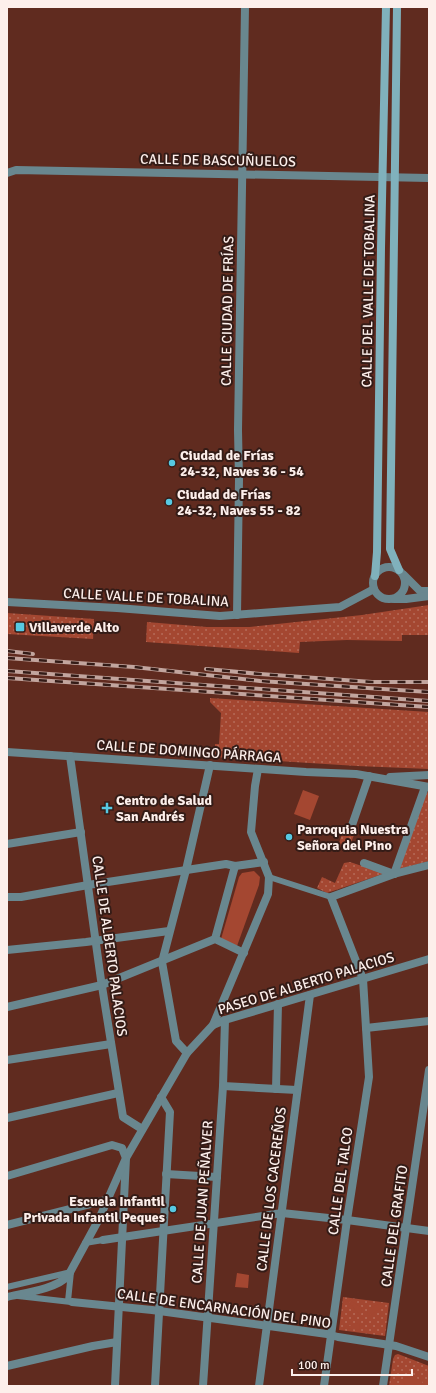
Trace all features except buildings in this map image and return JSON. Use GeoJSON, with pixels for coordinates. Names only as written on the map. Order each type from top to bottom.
{"type":"FeatureCollection","features":[{"type":"Feature","properties":{"kind":"main road","name":"CALLE DEL VALLE DE TOBALINA"},"geometry":{"type":"LineString","coordinates":[[374,576],[377,552],[386,7]]}},
{"type":"Feature","properties":{"kind":"main road","name":"CALLE DEL VALLE DE TOBALINA"},"geometry":{"type":"LineString","coordinates":[[397,7],[390,549],[401,572]]}},
{"type":"Feature","properties":{"kind":"street","name":"CALLE CIUDAD DE FRÍAS"},"geometry":{"type":"LineString","coordinates":[[237,615],[238,430],[245,7]]}},
{"type":"Feature","properties":{"kind":"street","name":"CALLE DE BASCUÑUELOS"},"geometry":{"type":"LineString","coordinates":[[7,173],[16,170],[429,178]]}},
{"type":"Feature","properties":{"kind":"street"},"geometry":{"type":"LineString","coordinates":[[429,591],[420,591],[401,572],[392,567],[386,567],[378,571],[374,576],[374,589],[380,597],[388,600],[429,596]]}},
{"type":"Feature","properties":{"kind":"street"},"geometry":{"type":"LineString","coordinates":[[394,599],[400,596],[406,584],[401,572]]}},
{"type":"Feature","properties":{"kind":"street","name":"CALLE VALLE DE TOBALINA"},"geometry":{"type":"LineString","coordinates":[[7,602],[117,608],[201,616],[220,616],[340,607],[374,589]]}},
{"type":"Feature","properties":{"kind":"street","name":"CALLE DE DOMINGO PÁRRAGA"},"geometry":{"type":"LineString","coordinates":[[7,752],[356,774],[427,787]]}},
{"type":"Feature","properties":{"kind":"street","name":"CALLE DE ALBERTO PALACIOS"},"geometry":{"type":"LineString","coordinates":[[70,756],[118,1093],[123,1117],[142,1129]]}},
{"type":"Feature","properties":{"kind":"street"},"geometry":{"type":"LineString","coordinates":[[187,1053],[176,1041],[162,962],[186,870],[210,765]]}},
{"type":"Feature","properties":{"kind":"street"},"geometry":{"type":"LineString","coordinates":[[213,1025],[268,894],[269,877],[251,832],[258,769]]}},
{"type":"Feature","properties":{"kind":"street"},"geometry":{"type":"LineString","coordinates":[[350,830],[369,776]]}},
{"type":"Feature","properties":{"kind":"street","name":"CALLE DE DOMINGO PÁRRAGA"},"geometry":{"type":"LineString","coordinates":[[369,776],[429,776]]}},
{"type":"Feature","properties":{"kind":"street"},"geometry":{"type":"LineString","coordinates":[[394,874],[427,787]]}},
{"type":"Feature","properties":{"kind":"street"},"geometry":{"type":"LineString","coordinates":[[7,844],[81,832]]}},
{"type":"Feature","properties":{"kind":"street"},"geometry":{"type":"LineString","coordinates":[[7,897],[21,897],[226,864],[235,866],[264,862]]}},
{"type":"Feature","properties":{"kind":"street"},"geometry":{"type":"LineString","coordinates":[[364,863],[394,874]]}},
{"type":"Feature","properties":{"kind":"street"},"geometry":{"type":"LineString","coordinates":[[269,877],[331,897],[394,874],[429,865]]}},
{"type":"Feature","properties":{"kind":"street"},"geometry":{"type":"LineString","coordinates":[[214,939],[235,866]]}},
{"type":"Feature","properties":{"kind":"street","name":"CALLE DEL TALCO"},"geometry":{"type":"LineString","coordinates":[[324,1386],[369,1077],[363,979],[331,897]]}},
{"type":"Feature","properties":{"kind":"street"},"geometry":{"type":"LineString","coordinates":[[7,950],[169,931]]}},
{"type":"Feature","properties":{"kind":"street"},"geometry":{"type":"LineString","coordinates":[[7,1007],[102,985],[162,962],[214,939],[244,953]]}},
{"type":"Feature","properties":{"kind":"street","name":"PASEO DE ALBERTO PALACIOS"},"geometry":{"type":"LineString","coordinates":[[10,1297],[58,1284],[71,1272],[99,1219],[106,1200],[126,1158],[142,1129],[187,1053],[213,1025],[225,1020],[429,959]]}},
{"type":"Feature","properties":{"kind":"street","name":"CALLE DE LOS CACEREÑOS"},"geometry":{"type":"LineString","coordinates":[[259,1386],[310,995]]}},
{"type":"Feature","properties":{"kind":"street"},"geometry":{"type":"LineString","coordinates":[[276,1089],[278,1004]]}},
{"type":"Feature","properties":{"kind":"street","name":"CALLE DE JUAN PEÑALVER"},"geometry":{"type":"LineString","coordinates":[[203,1386],[223,1086],[225,1020]]}},
{"type":"Feature","properties":{"kind":"street"},"geometry":{"type":"LineString","coordinates":[[366,1028],[429,1021]]}},
{"type":"Feature","properties":{"kind":"street"},"geometry":{"type":"LineString","coordinates":[[7,1060],[111,1044]]}},
{"type":"Feature","properties":{"kind":"street","name":"CALLE DEL GRAFITO"},"geometry":{"type":"LineString","coordinates":[[383,1386],[429,1070]]}},
{"type":"Feature","properties":{"kind":"street"},"geometry":{"type":"LineString","coordinates":[[223,1086],[297,1090]]}},
{"type":"Feature","properties":{"kind":"street"},"geometry":{"type":"LineString","coordinates":[[7,1118],[118,1093]]}},
{"type":"Feature","properties":{"kind":"street"},"geometry":{"type":"LineString","coordinates":[[155,1386],[170,1112],[161,1097]]}},
{"type":"Feature","properties":{"kind":"street"},"geometry":{"type":"LineString","coordinates":[[7,1176],[112,1145],[122,1148],[126,1158],[115,1386]]}},
{"type":"Feature","properties":{"kind":"street"},"geometry":{"type":"LineString","coordinates":[[166,1174],[217,1176]]}},
{"type":"Feature","properties":{"kind":"street"},"geometry":{"type":"LineString","coordinates":[[7,1225],[106,1200]]}},
{"type":"Feature","properties":{"kind":"street"},"geometry":{"type":"LineString","coordinates":[[85,1243],[282,1213],[347,1220],[429,1232]]}},
{"type":"Feature","properties":{"kind":"street"},"geometry":{"type":"LineString","coordinates":[[7,1287],[71,1272],[70,1301]]}},
{"type":"Feature","properties":{"kind":"street","name":"CALLE DE ENCARNACIÓN DEL PINO"},"geometry":{"type":"LineString","coordinates":[[10,1297],[119,1306],[331,1335],[396,1346],[429,1357]]}},
{"type":"Feature","properties":{"kind":"street"},"geometry":{"type":"LineString","coordinates":[[7,1366],[93,1346],[117,1342]]}},
{"type":"Feature","properties":{"kind":"shaded area"},"geometry":{"type":"Polygon","coordinates":[[[429,605],[429,635],[402,635],[402,641],[347,640],[300,642],[299,653],[146,642],[147,622],[207,627],[250,627],[362,615],[429,605]]]}},
{"type":"Feature","properties":{"kind":"shaded area"},"geometry":{"type":"Polygon","coordinates":[[[7,613],[94,619],[93,639],[7,634],[7,613]]]}},
{"type":"Feature","properties":{"kind":"shaded area"},"geometry":{"type":"Polygon","coordinates":[[[210,698],[429,712],[429,769],[199,756],[200,750],[209,750],[215,747],[215,744],[219,744],[221,713],[210,702],[210,698]]]}},
{"type":"Feature","properties":{"kind":"shaded area"},"geometry":{"type":"Polygon","coordinates":[[[303,790],[319,796],[310,820],[294,814],[303,790]]]}},
{"type":"Feature","properties":{"kind":"shaded area"},"geometry":{"type":"Polygon","coordinates":[[[429,791],[429,861],[399,869],[425,795],[429,791]]]}},
{"type":"Feature","properties":{"kind":"shaded area"},"geometry":{"type":"Polygon","coordinates":[[[429,818],[429,840],[423,819],[429,818]]]}},
{"type":"Feature","properties":{"kind":"shaded area"},"geometry":{"type":"Polygon","coordinates":[[[343,831],[354,835],[348,850],[338,846],[343,831]]]}},
{"type":"Feature","properties":{"kind":"shaded area"},"geometry":{"type":"Polygon","coordinates":[[[350,862],[383,874],[327,893],[317,888],[322,877],[335,883],[344,863],[350,862]]]}},
{"type":"Feature","properties":{"kind":"shaded area"},"geometry":{"type":"Polygon","coordinates":[[[254,871],[260,877],[259,885],[237,946],[221,939],[239,877],[242,873],[254,871]]]}},
{"type":"Feature","properties":{"kind":"shaded area"},"geometry":{"type":"Polygon","coordinates":[[[237,1273],[249,1275],[248,1288],[235,1287],[237,1273]]]}},
{"type":"Feature","properties":{"kind":"shaded area"},"geometry":{"type":"Polygon","coordinates":[[[343,1297],[389,1303],[385,1336],[339,1330],[343,1297]]]}},
{"type":"Feature","properties":{"kind":"shaded area"},"geometry":{"type":"Polygon","coordinates":[[[347,1300],[362,1307],[361,1315],[359,1314],[347,1300]]]}},
{"type":"Feature","properties":{"kind":"shaded area"},"geometry":{"type":"Polygon","coordinates":[[[378,1304],[385,1305],[369,1316],[367,1315],[368,1308],[378,1304]]]}},
{"type":"Feature","properties":{"kind":"shaded area"},"geometry":{"type":"Polygon","coordinates":[[[360,1323],[359,1330],[343,1328],[360,1323]]]}},
{"type":"Feature","properties":{"kind":"shaded area"},"geometry":{"type":"Polygon","coordinates":[[[398,1354],[429,1366],[429,1386],[389,1386],[393,1359],[395,1355],[398,1354]]]}},
{"type":"Feature","properties":{"kind":"shaded area"},"geometry":{"type":"Polygon","coordinates":[[[410,1376],[423,1381],[421,1386],[405,1386],[403,1379],[410,1376]]]}},
{"type":"Feature","properties":{"kind":"railway"},"geometry":{"type":"LineString","coordinates":[[7,651],[33,654]]}},
{"type":"Feature","properties":{"kind":"railway"},"geometry":{"type":"LineString","coordinates":[[7,658],[134,667],[260,681],[429,692]]}},
{"type":"Feature","properties":{"kind":"railway"},"geometry":{"type":"LineString","coordinates":[[206,669],[372,682],[429,682]]}},
{"type":"Feature","properties":{"kind":"railway"},"geometry":{"type":"LineString","coordinates":[[7,671],[429,701]]}},
{"type":"Feature","properties":{"kind":"railway"},"geometry":{"type":"LineString","coordinates":[[7,678],[429,707]]}},
{"type":"Feature","properties":{"kind":"place","name":"Ciudad de Frías 24-32, Naves 36 - 54"},"geometry":{"type":"Point","coordinates":[172,463]}},
{"type":"Feature","properties":{"kind":"place","name":"Ciudad de Frías 24-32, Naves 55 - 82"},"geometry":{"type":"Point","coordinates":[169,502]}},
{"type":"Feature","properties":{"kind":"place","name":"Villaverde Alto"},"geometry":{"type":"Point","coordinates":[20,627]}},
{"type":"Feature","properties":{"kind":"place","name":"Centro de Salud San Andrés"},"geometry":{"type":"Point","coordinates":[107,808]}},
{"type":"Feature","properties":{"kind":"place","name":"Parroquia Nuestra Señora del Pino"},"geometry":{"type":"Point","coordinates":[289,837]}},
{"type":"Feature","properties":{"kind":"place","name":"Escuela Infantil Privada Infantil Peques"},"geometry":{"type":"Point","coordinates":[173,1209]}}]}
